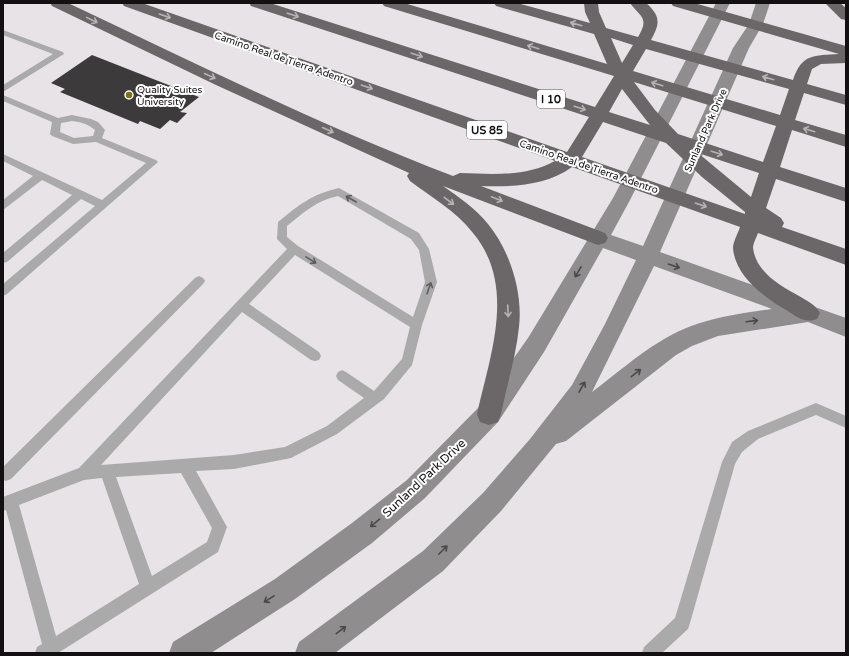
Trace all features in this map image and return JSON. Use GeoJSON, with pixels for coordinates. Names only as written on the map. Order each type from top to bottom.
{"type":"FeatureCollection","features":[{"type":"Feature","properties":{"kind":"highway"},"geometry":{"type":"LineString","coordinates":[[57,3],[215,78],[396,160],[598,238]]}},
{"type":"Feature","properties":{"kind":"highway","name":"Camino Real de Tierra Adentro"},"geometry":{"type":"LineString","coordinates":[[129,3],[846,256]]}},
{"type":"Feature","properties":{"kind":"highway","name":"I 10"},"geometry":{"type":"LineString","coordinates":[[256,3],[846,195]]}},
{"type":"Feature","properties":{"kind":"highway"},"geometry":{"type":"LineString","coordinates":[[389,3],[846,141]]}},
{"type":"Feature","properties":{"kind":"highway"},"geometry":{"type":"LineString","coordinates":[[501,3],[846,100]]}},
{"type":"Feature","properties":{"kind":"highway"},"geometry":{"type":"LineString","coordinates":[[591,3],[592,12],[616,67],[642,106],[680,148],[744,202],[846,273]]}},
{"type":"Feature","properties":{"kind":"highway"},"geometry":{"type":"LineString","coordinates":[[442,178],[509,181],[532,178],[546,174],[562,166],[574,157],[651,28],[652,19],[637,3]]}},
{"type":"Feature","properties":{"kind":"highway"},"geometry":{"type":"LineString","coordinates":[[678,3],[721,8],[756,24],[846,51]]}},
{"type":"Feature","properties":{"kind":"highway"},"geometry":{"type":"LineString","coordinates":[[832,3],[846,16]]}},
{"type":"Feature","properties":{"kind":"highway"},"geometry":{"type":"LineString","coordinates":[[809,313],[761,284],[747,262],[743,247],[805,67],[817,60],[846,58]]}},
{"type":"Feature","properties":{"kind":"highway"},"geometry":{"type":"LineString","coordinates":[[396,160],[463,211],[486,236],[499,262],[507,291],[508,326],[489,414]]}},
{"type":"Feature","properties":{"kind":"main road","name":"Sunland Park Drive"},"geometry":{"type":"LineString","coordinates":[[310,653],[433,561],[492,502],[539,447],[580,392],[613,330],[666,219],[741,48],[756,24],[763,3]]}},
{"type":"Feature","properties":{"kind":"main road","name":"Sunland Park Drive"},"geometry":{"type":"LineString","coordinates":[[184,653],[285,590],[362,534],[416,489],[489,414],[536,345],[621,200],[721,8]]}},
{"type":"Feature","properties":{"kind":"main road"},"geometry":{"type":"LineString","coordinates":[[598,238],[809,313],[846,328]]}},
{"type":"Feature","properties":{"kind":"main road"},"geometry":{"type":"LineString","coordinates":[[539,447],[668,348],[685,337],[727,324],[809,313]]}},
{"type":"Feature","properties":{"kind":"lane"},"geometry":{"type":"LineString","coordinates":[[3,32],[60,54],[3,89]]}},
{"type":"Feature","properties":{"kind":"lane"},"geometry":{"type":"LineString","coordinates":[[3,98],[57,121],[84,119],[96,125],[100,130],[97,139]]}},
{"type":"Feature","properties":{"kind":"lane"},"geometry":{"type":"LineString","coordinates":[[3,291],[153,162],[97,139],[73,141],[55,134],[57,121]]}},
{"type":"Feature","properties":{"kind":"lane"},"geometry":{"type":"LineString","coordinates":[[3,157],[102,205]]}},
{"type":"Feature","properties":{"kind":"lane"},"geometry":{"type":"LineString","coordinates":[[3,206],[41,175]]}},
{"type":"Feature","properties":{"kind":"lane"},"geometry":{"type":"LineString","coordinates":[[185,466],[220,527],[213,547],[47,651],[7,502],[84,473],[234,462],[286,453],[332,430],[374,398],[408,361],[416,325],[431,282],[424,249],[415,236],[339,192],[324,195],[310,202],[282,225],[282,238],[294,249],[416,325]]}},
{"type":"Feature","properties":{"kind":"lane"},"geometry":{"type":"LineString","coordinates":[[3,259],[80,194]]}},
{"type":"Feature","properties":{"kind":"lane"},"geometry":{"type":"LineString","coordinates":[[84,473],[294,249]]}},
{"type":"Feature","properties":{"kind":"lane"},"geometry":{"type":"LineString","coordinates":[[4,477],[199,281]]}},
{"type":"Feature","properties":{"kind":"lane"},"geometry":{"type":"LineString","coordinates":[[241,305],[315,356]]}},
{"type":"Feature","properties":{"kind":"lane"},"geometry":{"type":"LineString","coordinates":[[342,376],[374,398]]}},
{"type":"Feature","properties":{"kind":"lane"},"geometry":{"type":"LineString","coordinates":[[650,653],[682,623],[729,462],[737,447],[753,435],[816,409],[846,422]]}},
{"type":"Feature","properties":{"kind":"lane"},"geometry":{"type":"LineString","coordinates":[[107,472],[148,588]]}},
{"type":"Feature","properties":{"kind":"building","name":"Quality Suites University"},"geometry":{"type":"Polygon","coordinates":[[[92,55],[199,97],[180,112],[187,113],[177,123],[170,120],[160,129],[140,121],[138,124],[60,92],[65,89],[51,83],[92,55]]]}},
{"type":"Feature","properties":{"kind":"place","name":"Quality Suites University"},"geometry":{"type":"Point","coordinates":[129,95]}}]}
